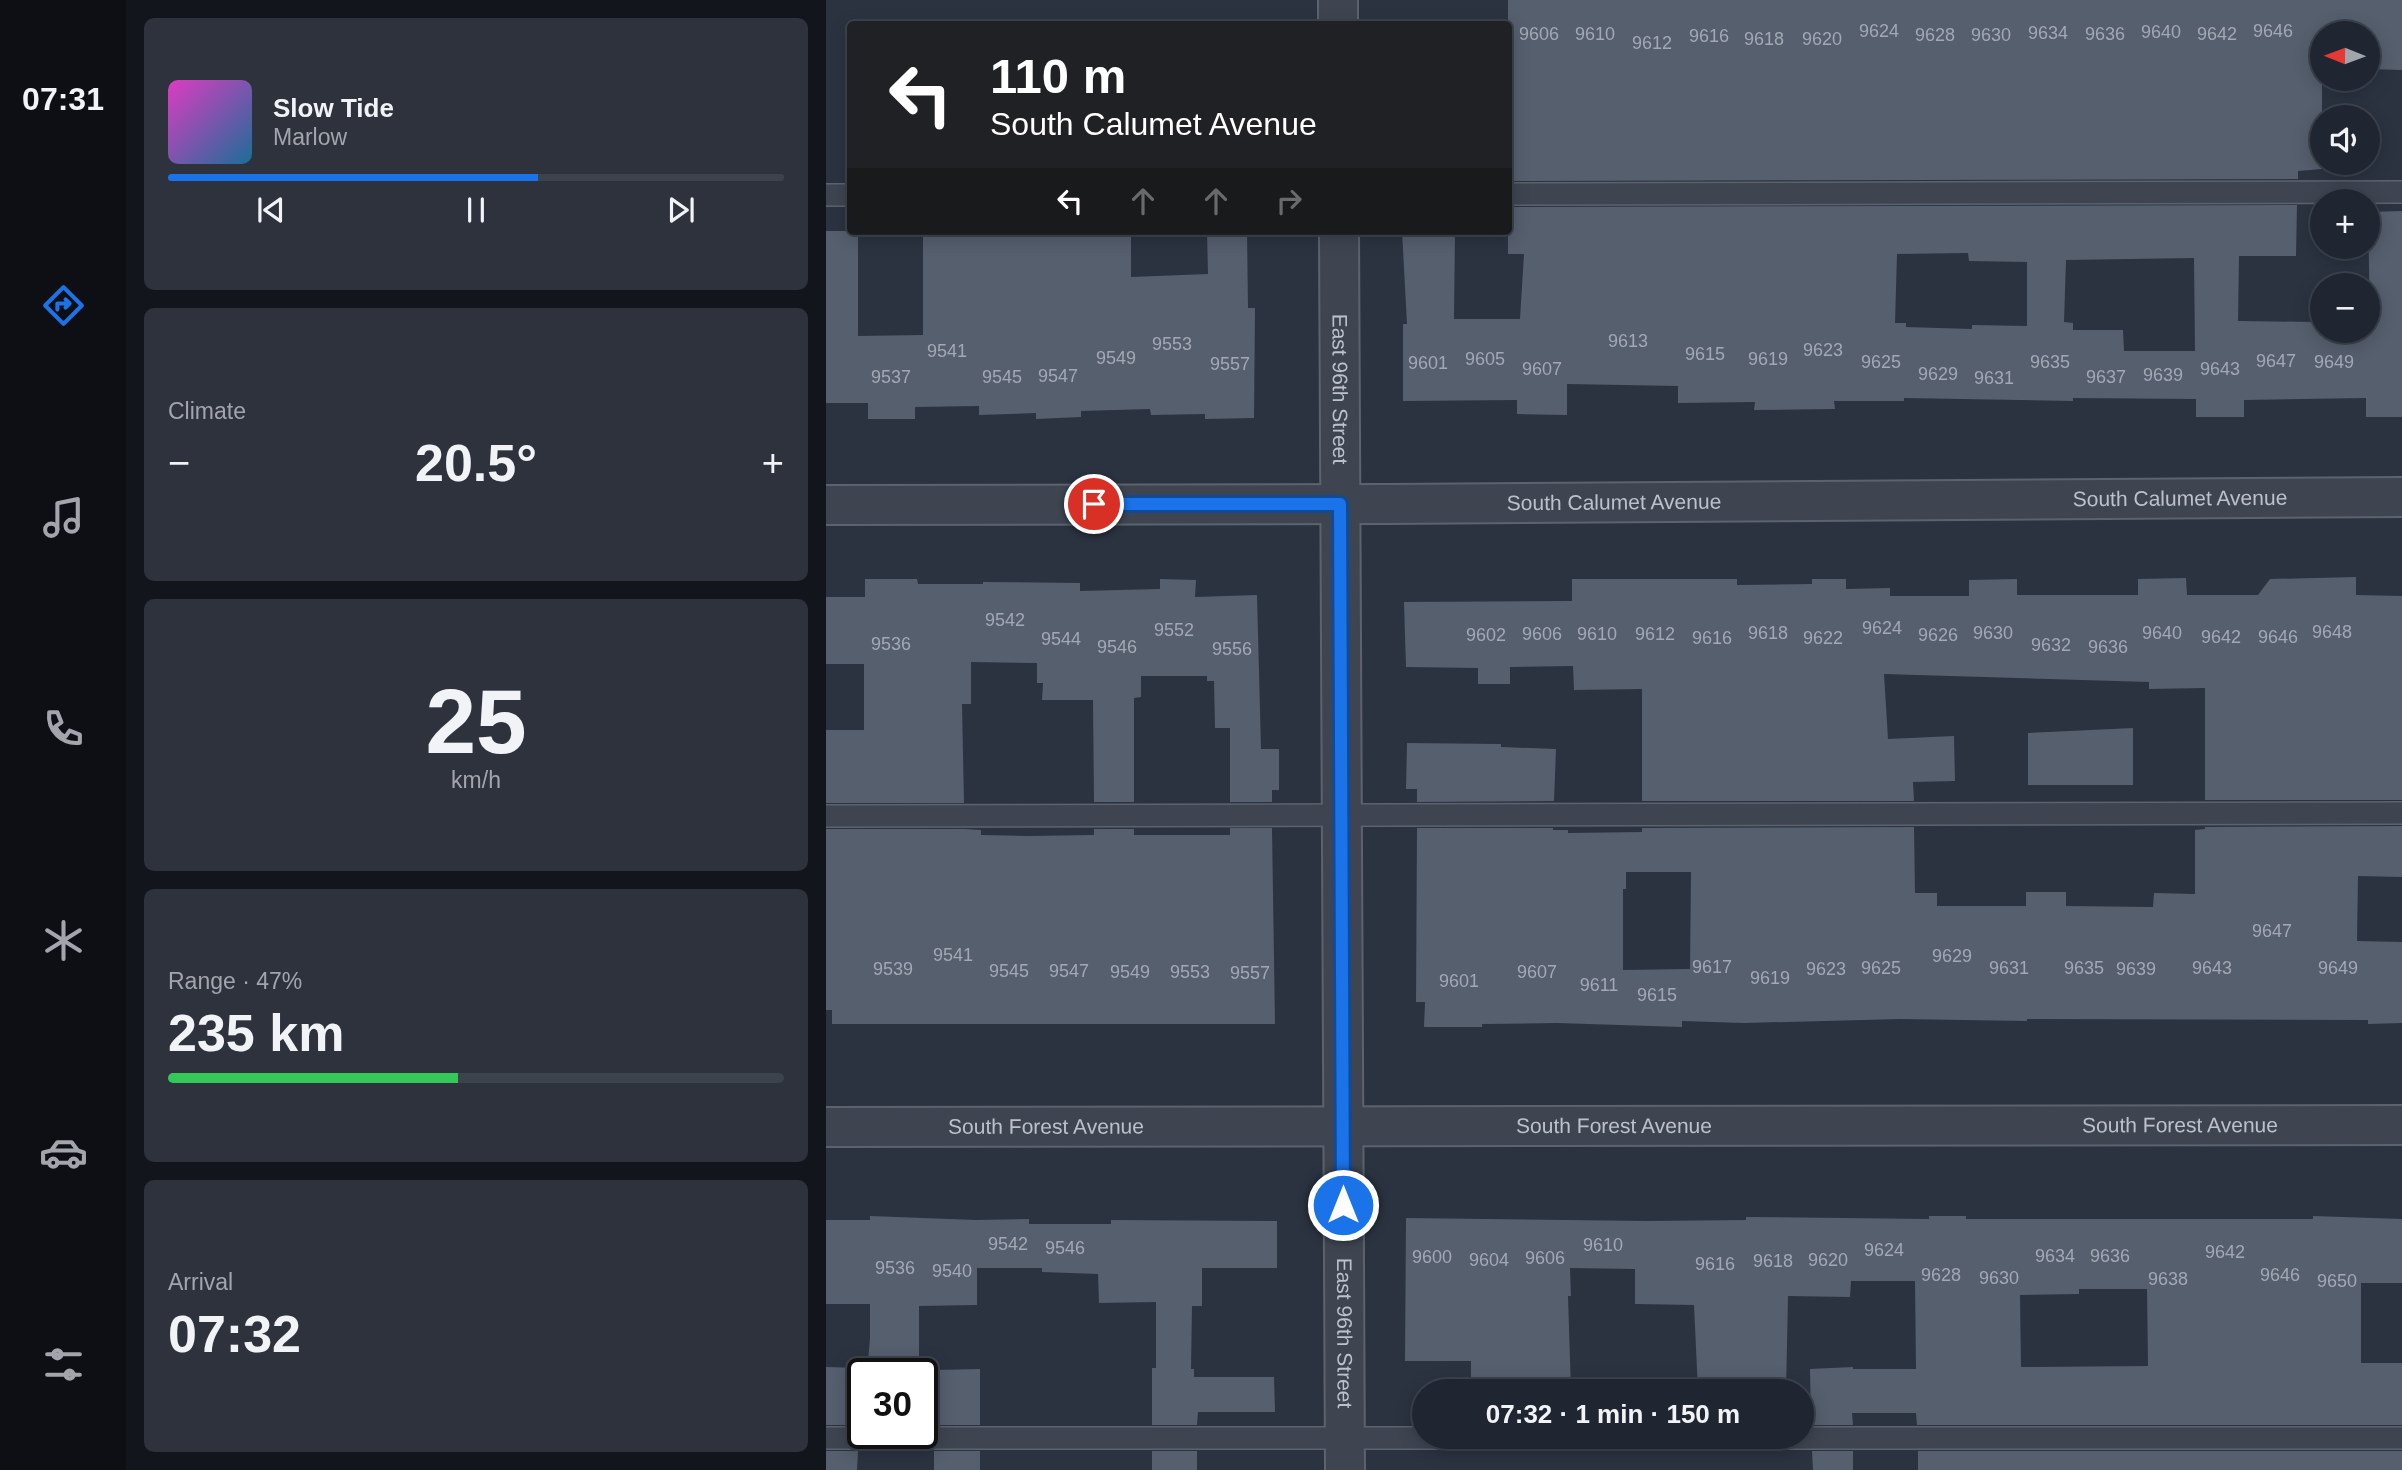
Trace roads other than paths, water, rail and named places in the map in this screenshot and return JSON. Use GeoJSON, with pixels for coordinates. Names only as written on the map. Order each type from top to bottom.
{"type":"FeatureCollection","features":[{"type":"Feature","properties":{"kind":"street"},"geometry":{"type":"LineString","coordinates":[[1338,0],[1338,21]]}},
{"type":"Feature","properties":{"kind":"street","name":"East 96th Street"},"geometry":{"type":"LineString","coordinates":[[1339,235],[1345,1454]]}},
{"type":"Feature","properties":{"kind":"street","name":"South Calumet Avenue"},"geometry":{"type":"LineString","coordinates":[[826,505],[2402,497]]}},
{"type":"Feature","properties":{"kind":"street","name":"South Forest Avenue"},"geometry":{"type":"LineString","coordinates":[[826,1127],[2402,1125]]}},
{"type":"Feature","properties":{"kind":"lane"},"geometry":{"type":"LineString","coordinates":[[1512,194],[2402,192]]}},
{"type":"Feature","properties":{"kind":"lane"},"geometry":{"type":"LineString","coordinates":[[826,195],[847,195]]}},
{"type":"Feature","properties":{"kind":"lane"},"geometry":{"type":"LineString","coordinates":[[826,816],[2402,813]]}},
{"type":"Feature","properties":{"kind":"lane"},"geometry":{"type":"LineString","coordinates":[[826,1438],[1345,1454],[2402,1438]]}}]}
